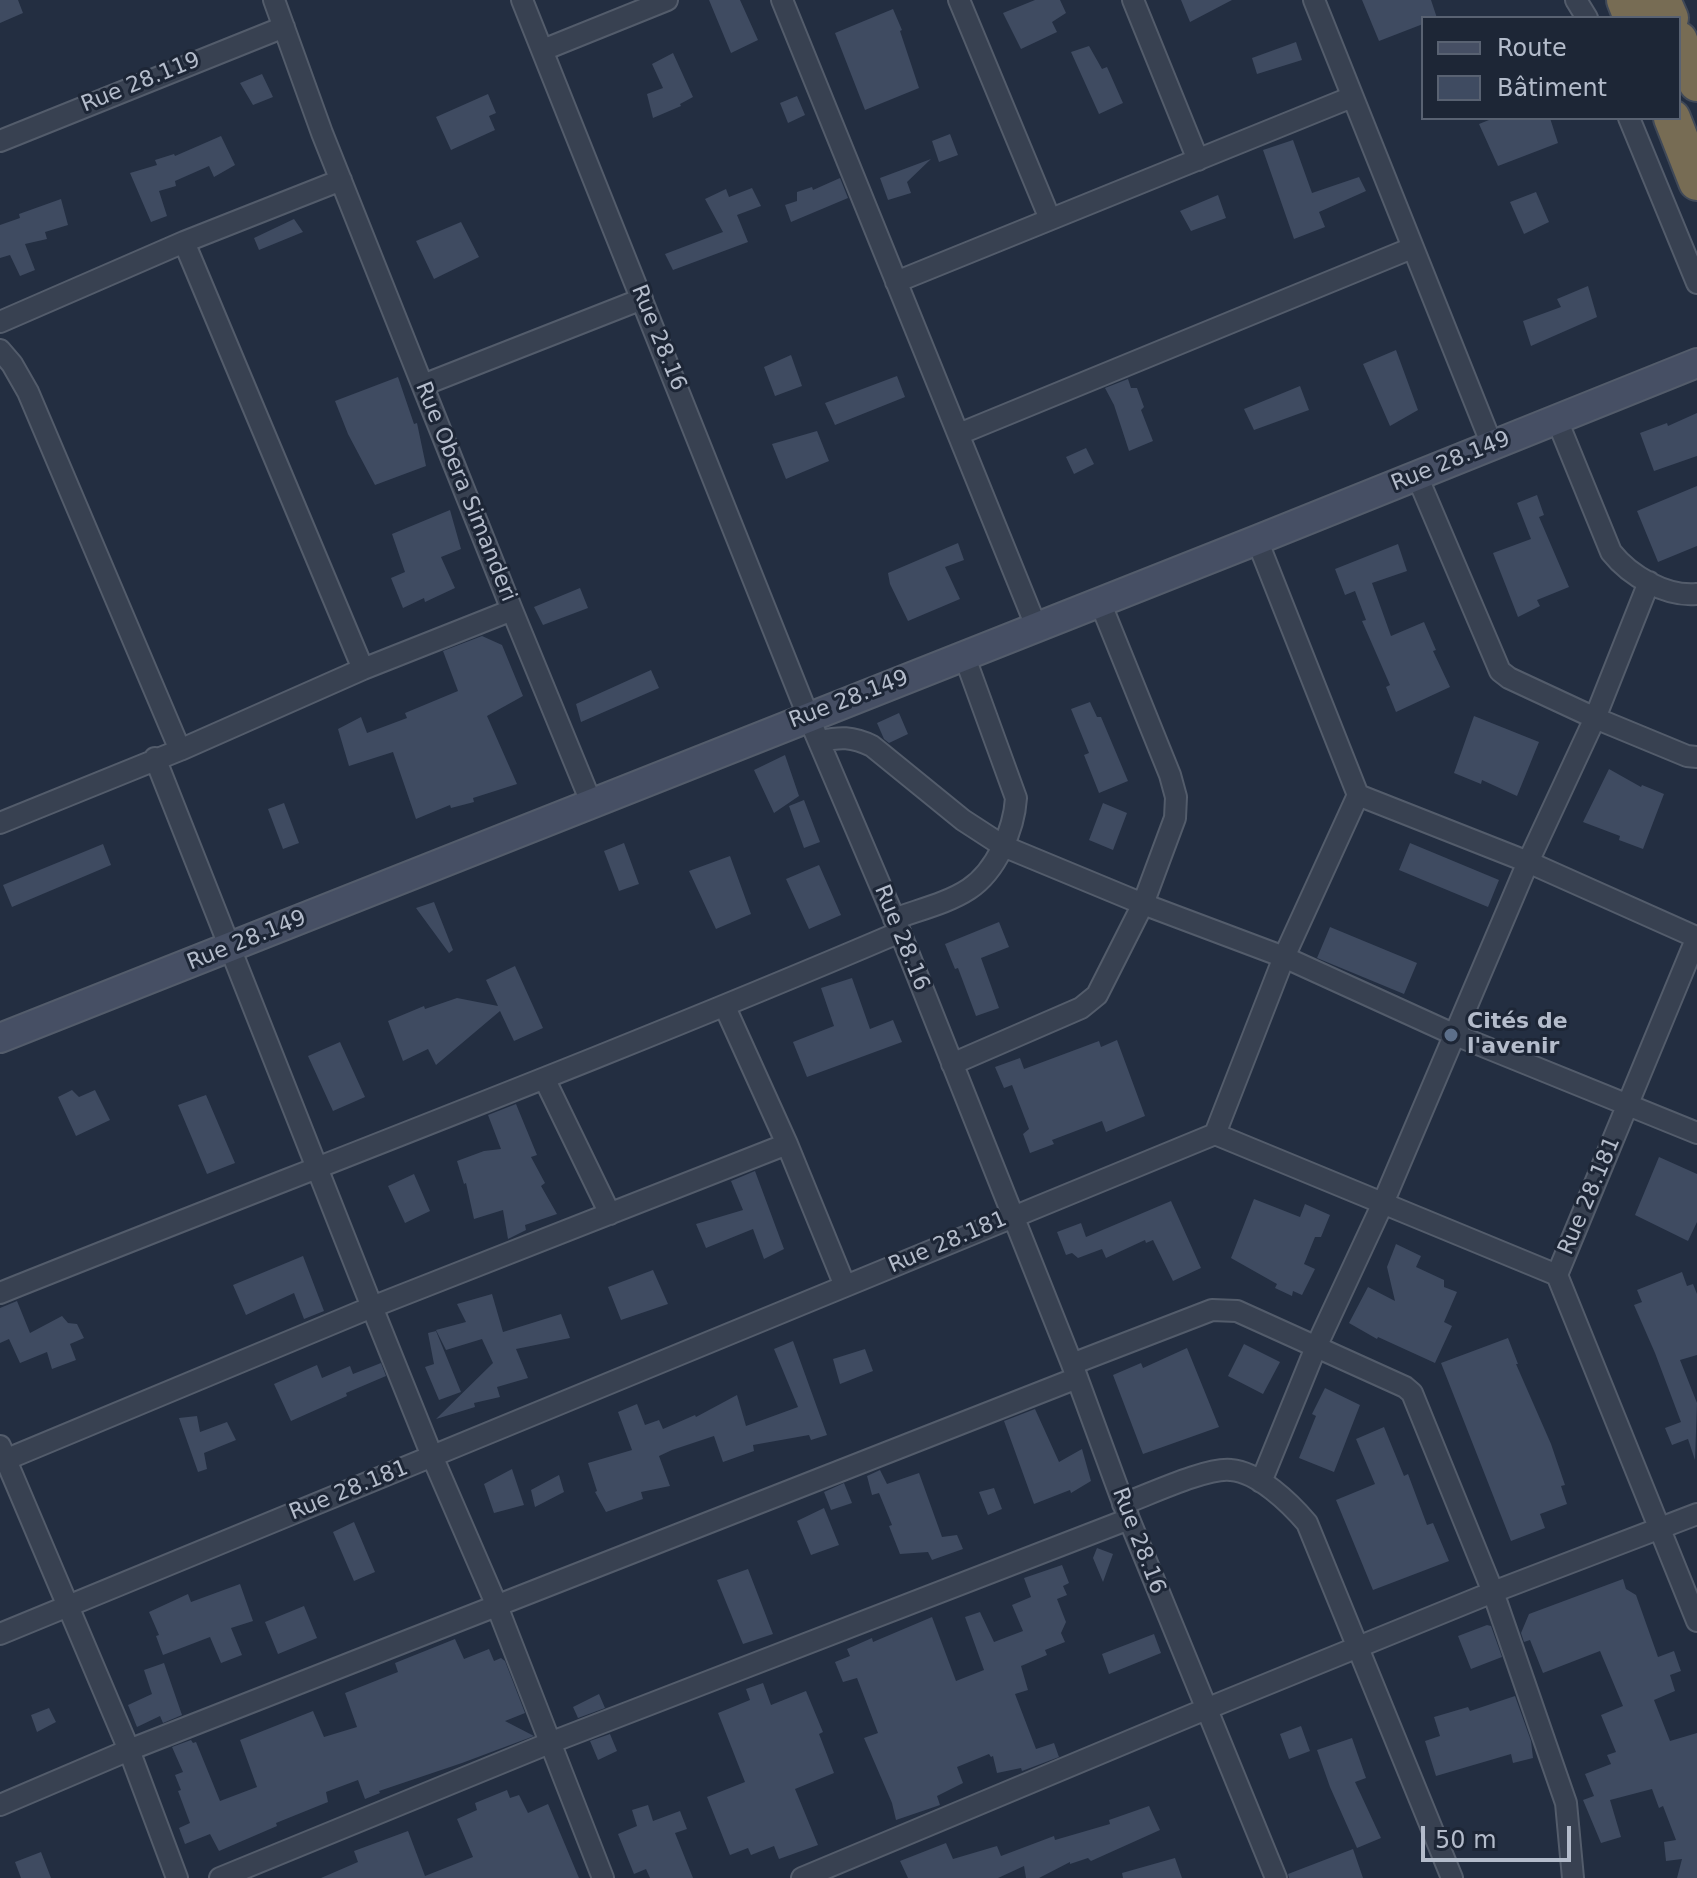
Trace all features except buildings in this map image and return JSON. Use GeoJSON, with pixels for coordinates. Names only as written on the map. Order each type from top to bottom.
{"type":"FeatureCollection","features":[{"type":"Feature","properties":{"kind":"highway"},"geometry":{"type":"LineString","coordinates":[[1681,45],[1697,83]]}},
{"type":"Feature","properties":{"kind":"highway"},"geometry":{"type":"LineString","coordinates":[[1673,120],[1697,182]]}},
{"type":"Feature","properties":{"kind":"street"},"geometry":{"type":"LineString","coordinates":[[0,322],[184,242],[341,180],[274,0]]}},
{"type":"Feature","properties":{"kind":"street","name":"Rue 28.16"},"geometry":{"type":"LineString","coordinates":[[522,0],[814,728],[897,926],[1074,1371],[1126,1512],[1276,1878]]}},
{"type":"Feature","properties":{"kind":"street"},"geometry":{"type":"LineString","coordinates":[[543,50],[667,0]]}},
{"type":"Feature","properties":{"kind":"street"},"geometry":{"type":"LineString","coordinates":[[782,0],[1036,626]]}},
{"type":"Feature","properties":{"kind":"street"},"geometry":{"type":"LineString","coordinates":[[959,0],[1050,219]]}},
{"type":"Feature","properties":{"kind":"street"},"geometry":{"type":"LineString","coordinates":[[1133,0],[1198,160]]}},
{"type":"Feature","properties":{"kind":"street"},"geometry":{"type":"LineString","coordinates":[[1314,0],[1492,445]]}},
{"type":"Feature","properties":{"kind":"street","name":"Rue 28.119"},"geometry":{"type":"LineString","coordinates":[[0,141],[284,27]]}},
{"type":"Feature","properties":{"kind":"street"},"geometry":{"type":"LineString","coordinates":[[896,282],[1352,97]]}},
{"type":"Feature","properties":{"kind":"street"},"geometry":{"type":"LineString","coordinates":[[1630,120],[1697,283]]}},
{"type":"Feature","properties":{"kind":"street","name":"Rue Obera Simanderi"},"geometry":{"type":"LineString","coordinates":[[341,180],[591,802]]}},
{"type":"Feature","properties":{"kind":"street"},"geometry":{"type":"LineString","coordinates":[[184,242],[363,669]]}},
{"type":"Feature","properties":{"kind":"street"},"geometry":{"type":"LineString","coordinates":[[959,434],[1412,248]]}},
{"type":"Feature","properties":{"kind":"street"},"geometry":{"type":"LineString","coordinates":[[423,385],[642,299]]}},
{"type":"Feature","properties":{"kind":"street"},"geometry":{"type":"LineString","coordinates":[[0,350],[28,392],[180,750]]}},
{"type":"Feature","properties":{"kind":"street","name":"Rue 28.149"},"geometry":{"type":"LineString","coordinates":[[0,1038],[591,802],[814,728],[964,655],[1697,363]]}},
{"type":"Feature","properties":{"kind":"street"},"geometry":{"type":"LineString","coordinates":[[1557,420],[1611,552],[1622,566],[1649,582],[1685,595],[1697,594]]}},
{"type":"Feature","properties":{"kind":"street"},"geometry":{"type":"LineString","coordinates":[[1417,476],[1500,671],[1595,718],[1687,756],[1697,757]]}},
{"type":"Feature","properties":{"kind":"street"},"geometry":{"type":"LineString","coordinates":[[1215,1134],[1284,957],[1358,795],[1257,540]]}},
{"type":"Feature","properties":{"kind":"street"},"geometry":{"type":"LineString","coordinates":[[1261,1482],[1316,1347],[1383,1203],[1528,862],[1595,718],[1649,582]]}},
{"type":"Feature","properties":{"kind":"street"},"geometry":{"type":"LineString","coordinates":[[952,1064],[1081,1008],[1097,995],[1143,904],[1175,818],[1176,797],[1170,775],[1100,602]]}},
{"type":"Feature","properties":{"kind":"street"},"geometry":{"type":"LineString","coordinates":[[0,823],[180,750],[363,669],[512,610]]}},
{"type":"Feature","properties":{"kind":"street"},"geometry":{"type":"LineString","coordinates":[[0,1293],[725,1007],[966,891],[983,878],[1003,846],[1015,814],[1016,798],[964,655]]}},
{"type":"Feature","properties":{"kind":"street"},"geometry":{"type":"LineString","coordinates":[[814,728],[841,737],[856,738],[872,746],[963,820],[1003,846],[1143,904],[1284,957],[1453,1034],[1697,1133]]}},
{"type":"Feature","properties":{"kind":"street"},"geometry":{"type":"LineString","coordinates":[[155,758],[432,1456],[552,1742],[603,1878]]}},
{"type":"Feature","properties":{"kind":"street"},"geometry":{"type":"LineString","coordinates":[[1358,795],[1528,862],[1697,937]]}},
{"type":"Feature","properties":{"kind":"street","name":"Rue 28.181"},"geometry":{"type":"LineString","coordinates":[[0,1634],[1215,1134],[1557,1275],[1697,937]]}},
{"type":"Feature","properties":{"kind":"street"},"geometry":{"type":"LineString","coordinates":[[725,1007],[787,1144],[845,1286]]}},
{"type":"Feature","properties":{"kind":"street"},"geometry":{"type":"LineString","coordinates":[[545,1080],[610,1214]]}},
{"type":"Feature","properties":{"kind":"street"},"geometry":{"type":"LineString","coordinates":[[177,1878],[129,1750],[2,1456],[787,1144]]}},
{"type":"Feature","properties":{"kind":"street"},"geometry":{"type":"LineString","coordinates":[[1557,1275],[1697,1621]]}},
{"type":"Feature","properties":{"kind":"street"},"geometry":{"type":"LineString","coordinates":[[0,1805],[129,1750],[497,1606],[1074,1371],[1212,1310],[1237,1311],[1405,1387],[1412,1393],[1493,1592],[1566,1803],[1573,1878]]}},
{"type":"Feature","properties":{"kind":"street"},"geometry":{"type":"LineString","coordinates":[[220,1878],[1126,1512],[1213,1471],[1232,1469],[1261,1482],[1292,1505],[1307,1523],[1452,1878]]}},
{"type":"Feature","properties":{"kind":"street"},"geometry":{"type":"LineString","coordinates":[[802,1878],[826,1874],[1206,1709],[1493,1592],[1697,1514]]}},
{"type":"Feature","properties":{"kind":"place","name":"Cités de l'avenir"},"geometry":{"type":"Point","coordinates":[1451,1035]}}]}
